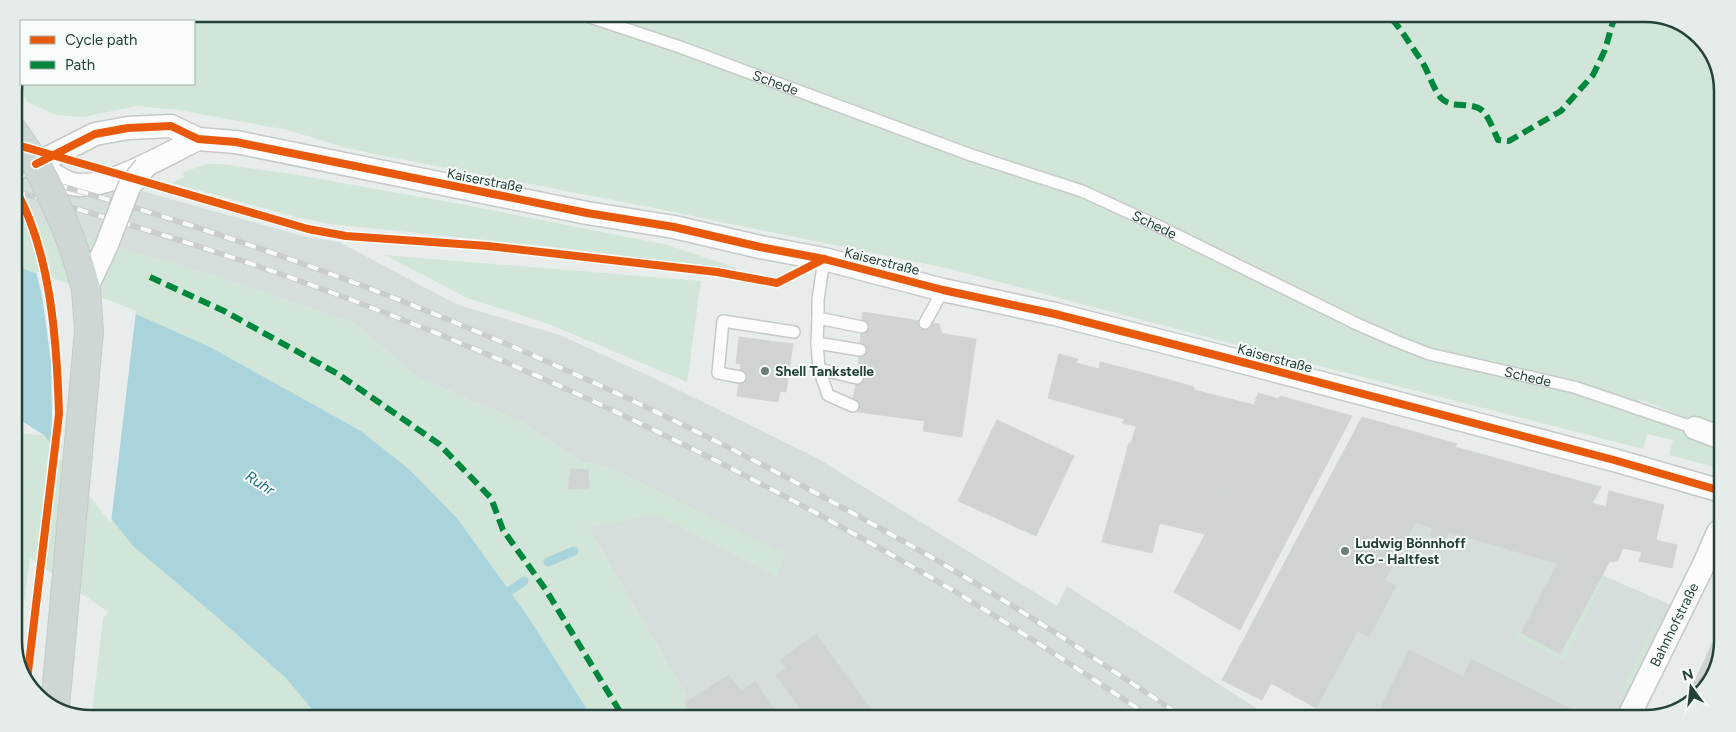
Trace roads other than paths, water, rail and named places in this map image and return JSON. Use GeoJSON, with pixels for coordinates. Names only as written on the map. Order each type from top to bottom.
{"type":"FeatureCollection","features":[{"type":"Feature","properties":{"kind":"main road"},"geometry":{"type":"LineString","coordinates":[[23,145],[36,164],[62,216],[78,256],[86,289],[89,331],[55,699]]}},
{"type":"Feature","properties":{"kind":"street","name":"Kaiserstraße"},"geometry":{"type":"LineString","coordinates":[[36,164],[95,134],[128,128],[171,126],[198,139],[236,142],[587,213],[674,227],[760,247],[824,259],[943,290],[1056,314],[1223,357],[1614,460],[1714,489]]}},
{"type":"Feature","properties":{"kind":"street"},"geometry":{"type":"LineString","coordinates":[[36,164],[70,184],[90,185],[145,167],[198,139]]}},
{"type":"Feature","properties":{"kind":"street"},"geometry":{"type":"LineString","coordinates":[[86,289],[106,246],[129,187],[145,167]]}},
{"type":"Feature","properties":{"kind":"street","name":"Schede"},"geometry":{"type":"LineString","coordinates":[[1695,428],[1714,434]]}},
{"type":"Feature","properties":{"kind":"street","name":"Bahnhofstraße"},"geometry":{"type":"LineString","coordinates":[[1632,710],[1714,542]]}},
{"type":"Feature","properties":{"kind":"lane","name":"Schede"},"geometry":{"type":"LineString","coordinates":[[605,22],[689,50],[971,155],[1082,191],[1154,224],[1357,324],[1429,354],[1574,387],[1695,428]]}},
{"type":"Feature","properties":{"kind":"lane"},"geometry":{"type":"LineString","coordinates":[[824,259],[818,300],[817,342],[819,369],[828,395],[853,406]]}},
{"type":"Feature","properties":{"kind":"lane"},"geometry":{"type":"LineString","coordinates":[[925,322],[943,290]]}},
{"type":"Feature","properties":{"kind":"lane"},"geometry":{"type":"LineString","coordinates":[[818,318],[862,327]]}},
{"type":"Feature","properties":{"kind":"lane"},"geometry":{"type":"LineString","coordinates":[[740,377],[718,373],[723,321],[794,332]]}},
{"type":"Feature","properties":{"kind":"lane"},"geometry":{"type":"LineString","coordinates":[[817,342],[860,350]]}},
{"type":"Feature","properties":{"kind":"lane"},"geometry":{"type":"LineString","coordinates":[[819,369],[857,378]]}},
{"type":"Feature","properties":{"kind":"water","name":"Ruhr"},"geometry":{"type":"Polygon","coordinates":[[[23,268],[107,301],[210,347],[361,431],[410,470],[457,518],[529,618],[587,710],[313,710],[286,678],[133,546],[44,435],[23,422],[23,268]]]}},
{"type":"Feature","properties":{"kind":"waterway"},"geometry":{"type":"LineString","coordinates":[[548,562],[574,551]]}},
{"type":"Feature","properties":{"kind":"waterway"},"geometry":{"type":"LineString","coordinates":[[501,597],[524,581]]}},
{"type":"Feature","properties":{"kind":"railway"},"geometry":{"type":"LineString","coordinates":[[23,176],[125,205],[235,240],[344,279],[451,321],[557,366],[765,466],[928,555],[1047,628],[1172,710]]}},
{"type":"Feature","properties":{"kind":"railway"},"geometry":{"type":"LineString","coordinates":[[23,194],[190,243],[276,272],[441,335],[596,402],[822,516],[1015,628],[1140,710]]}},
{"type":"Feature","properties":{"kind":"place","name":"Shell Tankstelle"},"geometry":{"type":"Point","coordinates":[765,371]}},
{"type":"Feature","properties":{"kind":"place","name":"Ludwig Bönnhoff KG - Haltfest"},"geometry":{"type":"Point","coordinates":[1345,551]}}]}
